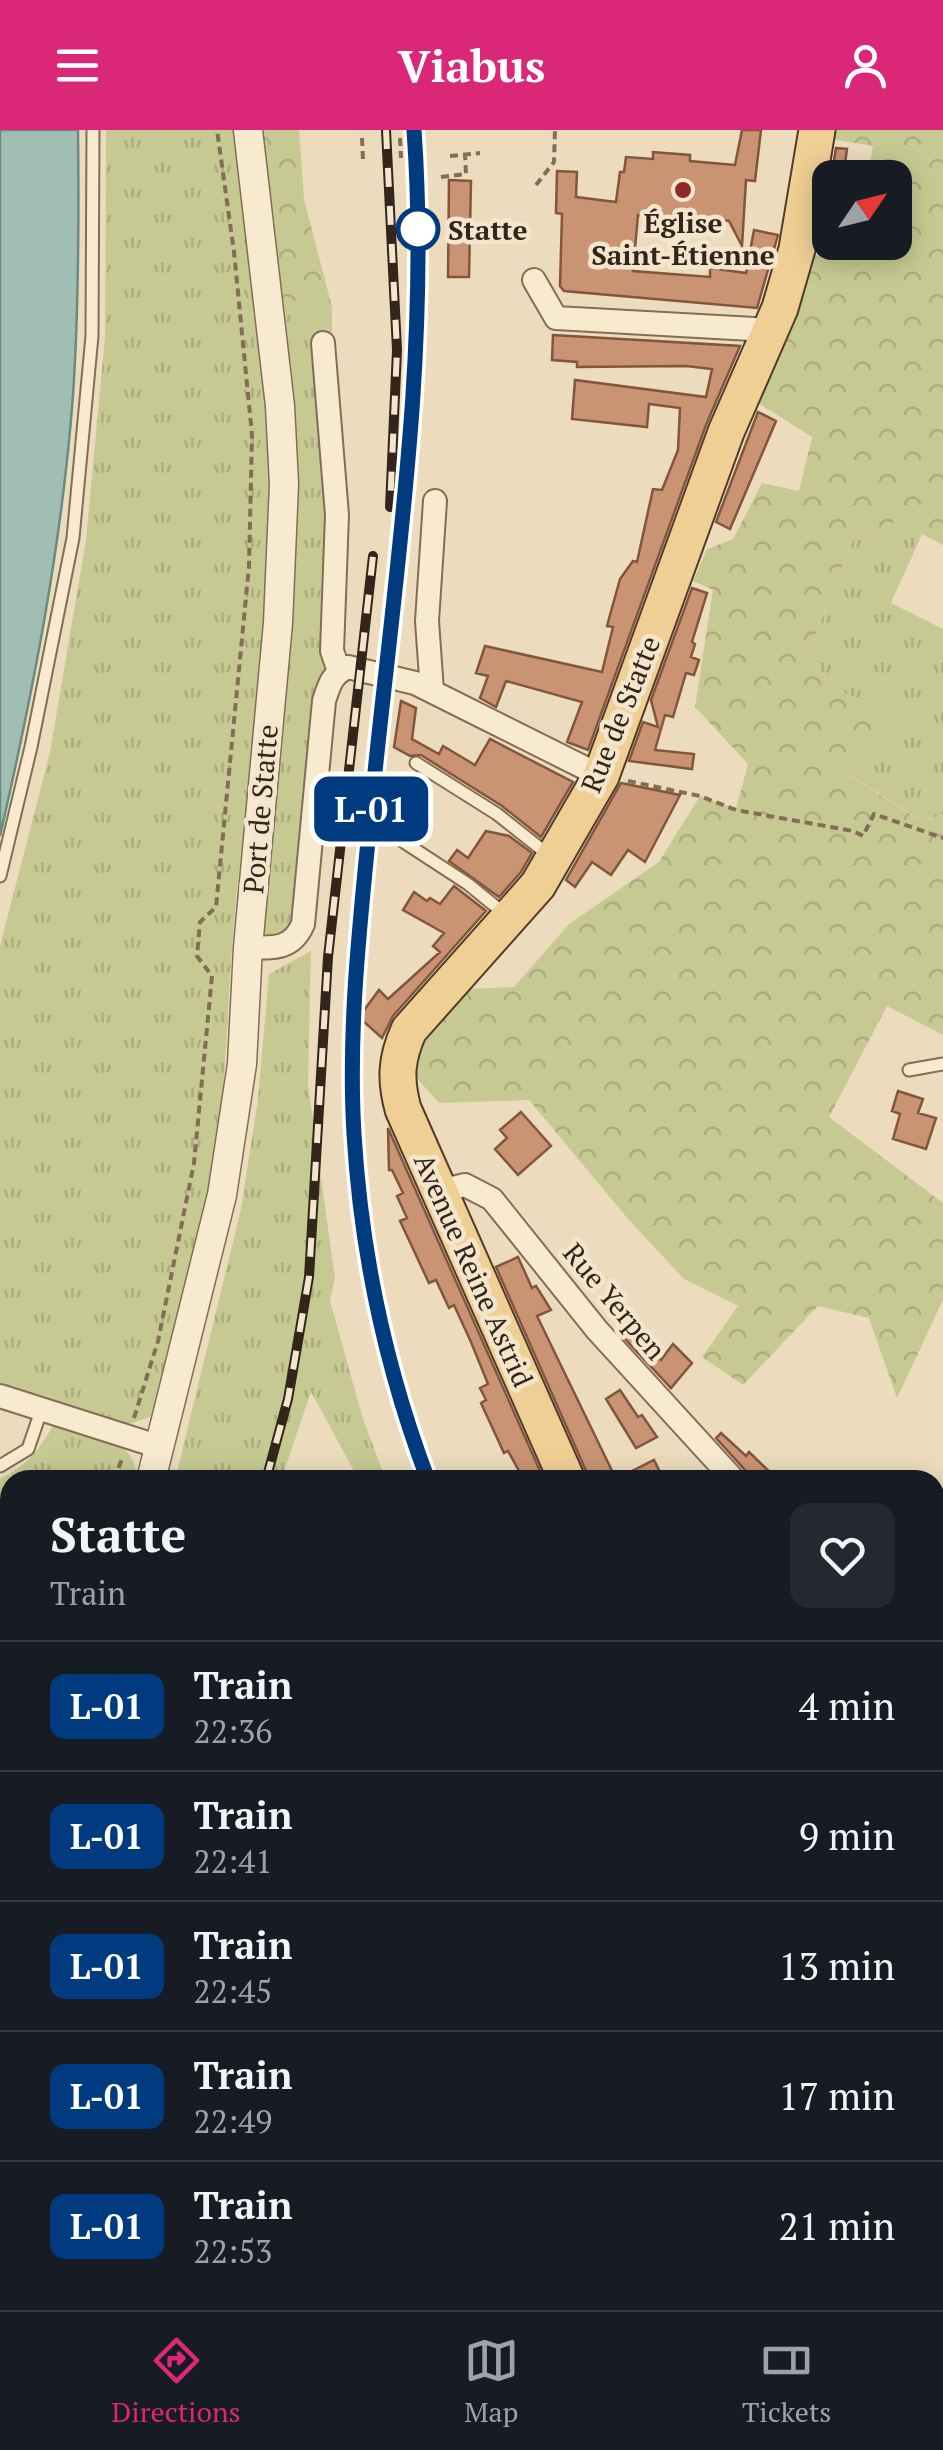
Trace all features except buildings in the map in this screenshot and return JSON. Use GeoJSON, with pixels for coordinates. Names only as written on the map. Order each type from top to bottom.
{"type":"FeatureCollection","features":[{"type":"Feature","properties":{"kind":"main road","name":"Rue de Statte"},"geometry":{"type":"LineString","coordinates":[[397,1056],[409,1030],[538,885],[601,776],[726,432],[771,330],[797,249],[817,130]]}},
{"type":"Feature","properties":{"kind":"main road","name":"Avenue Reine Astrid"},"geometry":{"type":"LineString","coordinates":[[397,1056],[396,1084],[402,1110],[563,1470]]}},
{"type":"Feature","properties":{"kind":"street","name":"Port de Statte"},"geometry":{"type":"LineString","coordinates":[[153,1470],[222,1195],[242,1064],[248,947],[278,623],[284,484],[272,318],[248,130]]}},
{"type":"Feature","properties":{"kind":"street"},"geometry":{"type":"LineString","coordinates":[[534,280],[556,318],[771,330]]}},
{"type":"Feature","properties":{"kind":"street"},"geometry":{"type":"LineString","coordinates":[[323,343],[337,515],[332,651],[338,671]]}},
{"type":"Feature","properties":{"kind":"street"},"geometry":{"type":"LineString","coordinates":[[432,692],[426,622],[434,501]]}},
{"type":"Feature","properties":{"kind":"street"},"geometry":{"type":"LineString","coordinates":[[248,947],[280,948],[297,940],[304,924],[324,701],[338,671],[348,667],[416,683],[601,776]]}},
{"type":"Feature","properties":{"kind":"street","name":"Rue Yerpen"},"geometry":{"type":"LineString","coordinates":[[440,1191],[465,1186],[492,1200],[597,1330],[725,1470]]}},
{"type":"Feature","properties":{"kind":"street"},"geometry":{"type":"LineString","coordinates":[[0,1396],[160,1447]]}},
{"type":"Feature","properties":{"kind":"lane"},"geometry":{"type":"LineString","coordinates":[[0,876],[31,747],[73,538],[92,336],[93,130]]}},
{"type":"Feature","properties":{"kind":"lane"},"geometry":{"type":"LineString","coordinates":[[416,762],[498,814],[554,859]]}},
{"type":"Feature","properties":{"kind":"lane"},"geometry":{"type":"LineString","coordinates":[[396,837],[468,884],[510,918]]}},
{"type":"Feature","properties":{"kind":"lane"},"geometry":{"type":"LineString","coordinates":[[909,1070],[943,1064]]}},
{"type":"Feature","properties":{"kind":"lane"},"geometry":{"type":"LineString","coordinates":[[0,1466],[28,1448],[41,1411]]}},
{"type":"Feature","properties":{"kind":"path"},"geometry":{"type":"LineString","coordinates":[[117,1470],[158,1341],[194,1163],[212,976],[197,956],[200,922],[216,907],[249,566],[252,435],[217,130]]}},
{"type":"Feature","properties":{"kind":"path"},"geometry":{"type":"LineString","coordinates":[[536,185],[554,162],[555,130]]}},
{"type":"Feature","properties":{"kind":"path"},"geometry":{"type":"LineString","coordinates":[[362,138],[363,161]]}},
{"type":"Feature","properties":{"kind":"path"},"geometry":{"type":"LineString","coordinates":[[400,138],[400,158]]}},
{"type":"Feature","properties":{"kind":"path"},"geometry":{"type":"LineString","coordinates":[[450,156],[480,153]]}},
{"type":"Feature","properties":{"kind":"path"},"geometry":{"type":"LineString","coordinates":[[441,176],[466,174],[466,154]]}},
{"type":"Feature","properties":{"kind":"path"},"geometry":{"type":"LineString","coordinates":[[601,776],[678,790],[736,810],[863,836],[874,814],[943,838]]}},
{"type":"Feature","properties":{"kind":"green space"},"geometry":{"type":"Polygon","coordinates":[[[106,130],[234,130],[263,351],[272,517],[267,615],[235,911],[216,1154],[199,1242],[159,1402],[150,1417],[129,1424],[0,1385],[0,946],[50,752],[86,540],[105,337],[106,130]]]}},
{"type":"Feature","properties":{"kind":"green space"},"geometry":{"type":"Polygon","coordinates":[[[262,130],[299,130],[304,199],[332,307],[283,299],[262,130]]]}},
{"type":"Feature","properties":{"kind":"green space"},"geometry":{"type":"Polygon","coordinates":[[[825,130],[943,130],[943,545],[897,521],[854,537],[809,650],[830,686],[896,718],[893,732],[844,772],[923,822],[943,814],[943,1035],[887,1006],[829,1117],[943,1203],[943,1300],[897,1398],[869,1318],[818,1306],[743,1385],[702,1357],[738,1306],[684,1279],[628,1219],[529,1100],[439,1103],[414,1075],[419,1040],[465,989],[514,987],[569,924],[659,862],[700,796],[736,809],[748,764],[695,707],[713,590],[693,581],[707,549],[733,539],[762,483],[799,491],[812,437],[757,402],[802,254],[812,255],[812,260],[912,260],[912,160],[870,160],[873,146],[824,138],[825,130]]]}},
{"type":"Feature","properties":{"kind":"green space"},"geometry":{"type":"Polygon","coordinates":[[[283,299],[332,307],[332,651],[303,924],[248,947],[278,623],[272,318],[283,299]]]}},
{"type":"Feature","properties":{"kind":"green space"},"geometry":{"type":"Polygon","coordinates":[[[897,521],[922,534],[891,603],[943,629],[943,814],[924,822],[843,771],[893,732],[896,718],[830,686],[809,650],[854,537],[897,521]]]}},
{"type":"Feature","properties":{"kind":"green space"},"geometry":{"type":"Polygon","coordinates":[[[311,951],[308,1084],[335,1278],[330,1301],[363,1419],[382,1470],[354,1470],[311,1392],[284,1470],[177,1470],[241,1209],[258,1099],[269,974],[311,951]]]}},
{"type":"Feature","properties":{"kind":"green space"},"geometry":{"type":"Polygon","coordinates":[[[54,1424],[94,1434],[120,1446],[129,1454],[135,1470],[14,1470],[54,1424]]]}},
{"type":"Feature","properties":{"kind":"water"},"geometry":{"type":"Polygon","coordinates":[[[0,130],[78,130],[78,196],[75,362],[62,506],[35,672],[0,836],[0,130]]]}},
{"type":"Feature","properties":{"kind":"railway"},"geometry":{"type":"LineString","coordinates":[[386,130],[397,350],[390,507]]}},
{"type":"Feature","properties":{"kind":"railway"},"geometry":{"type":"LineString","coordinates":[[414,130],[418,218],[413,394],[358,944],[353,1096],[357,1178],[369,1266],[388,1353],[424,1470]]}},
{"type":"Feature","properties":{"kind":"railway"},"geometry":{"type":"LineString","coordinates":[[269,1470],[288,1399],[309,1277],[328,957],[373,556]]}},
{"type":"Feature","properties":{"kind":"train","name":"L-01"},"geometry":{"type":"LineString","coordinates":[[414,130],[419,261],[417,349],[410,453],[356,961],[352,1075],[358,1190],[373,1287],[390,1362],[425,1470]]}},
{"type":"Feature","properties":{"kind":"place","name":"Église Saint-Étienne"},"geometry":{"type":"Point","coordinates":[683,190]}},
{"type":"Feature","properties":{"kind":"place","name":"Statte"},"geometry":{"type":"Point","coordinates":[418,229]}}]}
